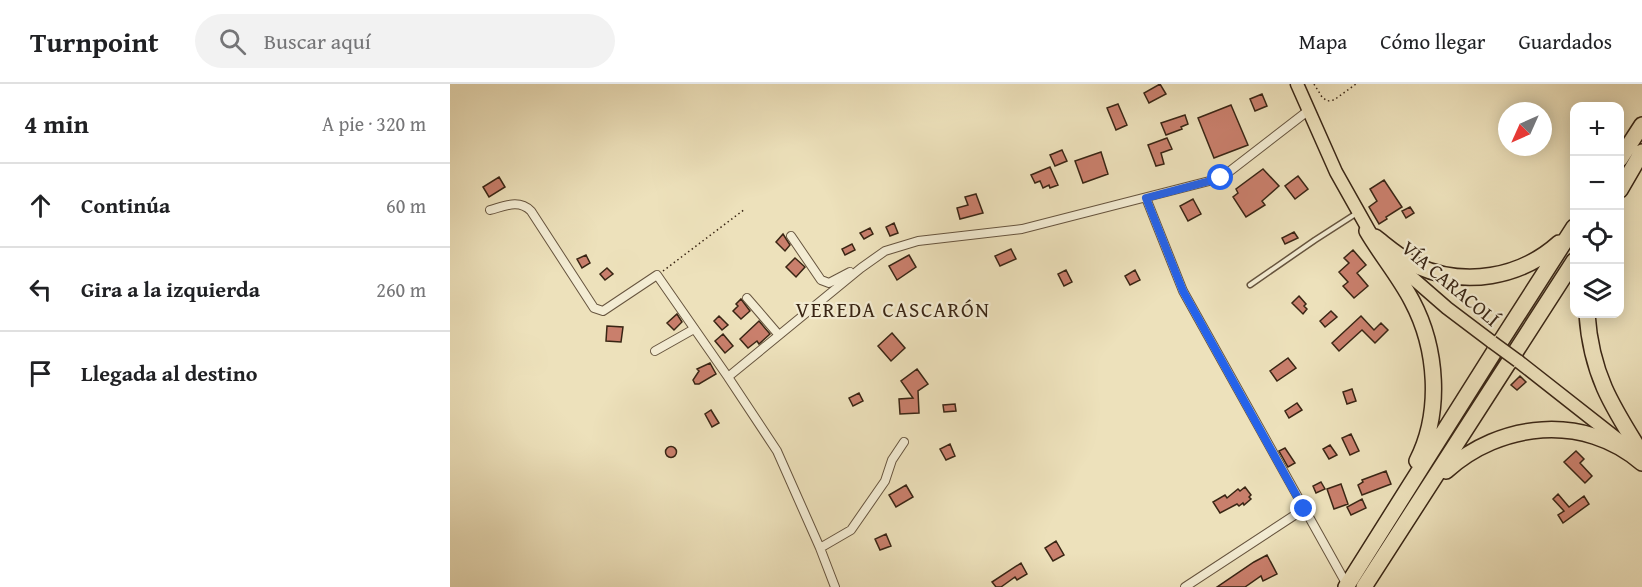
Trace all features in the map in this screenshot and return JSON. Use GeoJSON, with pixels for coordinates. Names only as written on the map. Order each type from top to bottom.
{"type":"FeatureCollection","features":[{"type":"Feature","properties":{"kind":"highway"},"geometry":{"type":"LineString","coordinates":[[1622,156],[1642,125]]}},
{"type":"Feature","properties":{"kind":"highway"},"geometry":{"type":"LineString","coordinates":[[1624,183],[1642,152]]}},
{"type":"Feature","properties":{"kind":"highway"},"geometry":{"type":"LineString","coordinates":[[1367,231],[1415,265],[1433,272],[1471,278],[1499,275],[1527,266],[1558,244],[1570,231]]}},
{"type":"Feature","properties":{"kind":"highway"},"geometry":{"type":"LineString","coordinates":[[1367,231],[1411,300],[1422,322],[1432,367],[1433,391],[1427,436],[1419,457],[1376,539]]}},
{"type":"Feature","properties":{"kind":"highway"},"geometry":{"type":"LineString","coordinates":[[1347,586],[1498,344],[1570,234]]}},
{"type":"Feature","properties":{"kind":"highway"},"geometry":{"type":"LineString","coordinates":[[1365,587],[1573,264]]}},
{"type":"Feature","properties":{"kind":"highway"},"geometry":{"type":"LineString","coordinates":[[1587,318],[1588,334],[1597,372],[1620,420],[1642,454]]}},
{"type":"Feature","properties":{"kind":"highway"},"geometry":{"type":"LineString","coordinates":[[1426,494],[1441,475],[1459,459],[1501,437],[1524,432],[1547,429],[1571,431],[1616,446],[1642,462]]}},
{"type":"Feature","properties":{"kind":"main road","name":"VÍA CARACOLÍ"},"geometry":{"type":"LineString","coordinates":[[1297,84],[1336,171],[1367,231],[1404,273],[1591,417],[1625,444],[1642,462]]}},
{"type":"Feature","properties":{"kind":"street"},"geometry":{"type":"LineString","coordinates":[[728,377],[778,334],[885,251],[918,241],[1022,229],[1221,178],[1309,111]]}},
{"type":"Feature","properties":{"kind":"street"},"geometry":{"type":"LineString","coordinates":[[1146,198],[1183,291],[1347,586]]}},
{"type":"Feature","properties":{"kind":"street"},"geometry":{"type":"LineString","coordinates":[[490,210],[514,204],[524,205],[531,211],[594,308],[599,311],[603,311],[657,275],[777,451],[835,587]]}},
{"type":"Feature","properties":{"kind":"street"},"geometry":{"type":"LineString","coordinates":[[791,236],[825,283],[861,268]]}},
{"type":"Feature","properties":{"kind":"street"},"geometry":{"type":"LineString","coordinates":[[747,297],[778,334]]}},
{"type":"Feature","properties":{"kind":"street"},"geometry":{"type":"LineString","coordinates":[[655,351],[694,328]]}},
{"type":"Feature","properties":{"kind":"street"},"geometry":{"type":"LineString","coordinates":[[820,548],[852,530],[885,481],[892,460],[904,442]]}},
{"type":"Feature","properties":{"kind":"street"},"geometry":{"type":"LineString","coordinates":[[1185,587],[1304,509]]}},
{"type":"Feature","properties":{"kind":"lane"},"geometry":{"type":"LineString","coordinates":[[1250,285],[1358,213]]}},
{"type":"Feature","properties":{"kind":"path"},"geometry":{"type":"LineString","coordinates":[[1314,84],[1322,98],[1327,101],[1334,100],[1356,84]]}},
{"type":"Feature","properties":{"kind":"path"},"geometry":{"type":"LineString","coordinates":[[657,275],[745,209]]}},
{"type":"Feature","properties":{"kind":"building"},"geometry":{"type":"Polygon","coordinates":[[[1160,84],[1166,94],[1149,103],[1144,93],[1160,84]]]}},
{"type":"Feature","properties":{"kind":"building"},"geometry":{"type":"Polygon","coordinates":[[[1262,94],[1267,106],[1255,111],[1250,99],[1262,94]]]}},
{"type":"Feature","properties":{"kind":"building"},"geometry":{"type":"Polygon","coordinates":[[[1118,104],[1127,125],[1116,130],[1107,108],[1118,104]]]}},
{"type":"Feature","properties":{"kind":"building"},"geometry":{"type":"Polygon","coordinates":[[[1231,105],[1248,145],[1214,158],[1198,118],[1231,105]]]}},
{"type":"Feature","properties":{"kind":"building"},"geometry":{"type":"Polygon","coordinates":[[[1185,115],[1188,124],[1166,135],[1161,123],[1185,115]]]}},
{"type":"Feature","properties":{"kind":"building"},"geometry":{"type":"Polygon","coordinates":[[[1167,138],[1172,149],[1161,153],[1164,164],[1156,166],[1148,145],[1167,138]]]}},
{"type":"Feature","properties":{"kind":"building"},"geometry":{"type":"Polygon","coordinates":[[[1062,150],[1067,161],[1055,166],[1050,155],[1062,150]]]}},
{"type":"Feature","properties":{"kind":"building"},"geometry":{"type":"Polygon","coordinates":[[[1101,152],[1108,174],[1083,183],[1075,161],[1101,152]]]}},
{"type":"Feature","properties":{"kind":"building"},"geometry":{"type":"Polygon","coordinates":[[[1050,167],[1058,185],[1043,188],[1040,181],[1035,183],[1031,175],[1050,167]]]}},
{"type":"Feature","properties":{"kind":"building"},"geometry":{"type":"Polygon","coordinates":[[[1263,169],[1279,186],[1262,201],[1265,205],[1246,217],[1233,197],[1238,193],[1236,189],[1263,169]]]}},
{"type":"Feature","properties":{"kind":"building"},"geometry":{"type":"Polygon","coordinates":[[[1298,176],[1308,189],[1295,199],[1285,186],[1298,176]]]}},
{"type":"Feature","properties":{"kind":"building"},"geometry":{"type":"Polygon","coordinates":[[[499,177],[505,187],[489,197],[483,187],[499,177]]]}},
{"type":"Feature","properties":{"kind":"building"},"geometry":{"type":"Polygon","coordinates":[[[1384,180],[1402,207],[1379,224],[1369,207],[1377,201],[1370,189],[1384,180]]]}},
{"type":"Feature","properties":{"kind":"building"},"geometry":{"type":"Polygon","coordinates":[[[976,194],[983,213],[960,219],[957,208],[968,205],[965,197],[976,194]]]}},
{"type":"Feature","properties":{"kind":"building"},"geometry":{"type":"Polygon","coordinates":[[[1193,199],[1201,214],[1188,221],[1180,206],[1193,199]]]}},
{"type":"Feature","properties":{"kind":"building"},"geometry":{"type":"Polygon","coordinates":[[[1410,207],[1414,213],[1406,218],[1402,211],[1410,207]]]}},
{"type":"Feature","properties":{"kind":"building"},"geometry":{"type":"Polygon","coordinates":[[[894,223],[898,233],[890,236],[886,227],[894,223]]]}},
{"type":"Feature","properties":{"kind":"building"},"geometry":{"type":"Polygon","coordinates":[[[870,228],[873,234],[864,239],[860,233],[870,228]]]}},
{"type":"Feature","properties":{"kind":"building"},"geometry":{"type":"Polygon","coordinates":[[[1294,232],[1298,238],[1285,244],[1282,238],[1294,232]]]}},
{"type":"Feature","properties":{"kind":"building"},"geometry":{"type":"Polygon","coordinates":[[[783,234],[790,245],[785,251],[776,242],[783,234]]]}},
{"type":"Feature","properties":{"kind":"building"},"geometry":{"type":"Polygon","coordinates":[[[852,244],[855,250],[845,255],[842,249],[852,244]]]}},
{"type":"Feature","properties":{"kind":"building"},"geometry":{"type":"Polygon","coordinates":[[[1011,249],[1016,259],[1000,266],[995,256],[1011,249]]]}},
{"type":"Feature","properties":{"kind":"building"},"geometry":{"type":"Polygon","coordinates":[[[1353,250],[1366,265],[1357,273],[1368,286],[1354,298],[1343,286],[1348,282],[1339,272],[1349,263],[1344,258],[1353,250]]]}},
{"type":"Feature","properties":{"kind":"building"},"geometry":{"type":"Polygon","coordinates":[[[586,255],[590,263],[582,268],[577,259],[586,255]]]}},
{"type":"Feature","properties":{"kind":"building"},"geometry":{"type":"Polygon","coordinates":[[[909,255],[916,267],[897,280],[889,266],[909,255]]]}},
{"type":"Feature","properties":{"kind":"building"},"geometry":{"type":"Polygon","coordinates":[[[795,258],[805,267],[796,277],[786,267],[795,258]]]}},
{"type":"Feature","properties":{"kind":"building"},"geometry":{"type":"Polygon","coordinates":[[[607,268],[613,274],[605,280],[600,274],[607,268]]]}},
{"type":"Feature","properties":{"kind":"building"},"geometry":{"type":"Polygon","coordinates":[[[1066,270],[1072,282],[1064,286],[1058,274],[1066,270]]]}},
{"type":"Feature","properties":{"kind":"building"},"geometry":{"type":"Polygon","coordinates":[[[1135,270],[1140,280],[1130,285],[1125,276],[1135,270]]]}},
{"type":"Feature","properties":{"kind":"building"},"geometry":{"type":"Polygon","coordinates":[[[1299,296],[1306,304],[1304,306],[1307,309],[1303,314],[1292,303],[1299,296]]]}},
{"type":"Feature","properties":{"kind":"building"},"geometry":{"type":"Polygon","coordinates":[[[741,299],[750,311],[741,319],[733,311],[741,299]]]}},
{"type":"Feature","properties":{"kind":"building"},"geometry":{"type":"Polygon","coordinates":[[[1331,311],[1337,317],[1325,327],[1320,321],[1331,311]]]}},
{"type":"Feature","properties":{"kind":"building"},"geometry":{"type":"Polygon","coordinates":[[[677,314],[682,322],[674,330],[667,323],[677,314]]]}},
{"type":"Feature","properties":{"kind":"building"},"geometry":{"type":"Polygon","coordinates":[[[719,316],[728,325],[722,330],[714,321],[719,316]]]}},
{"type":"Feature","properties":{"kind":"building"},"geometry":{"type":"Polygon","coordinates":[[[1361,316],[1374,330],[1381,323],[1388,330],[1375,343],[1362,330],[1339,351],[1332,343],[1361,316]]]}},
{"type":"Feature","properties":{"kind":"building"},"geometry":{"type":"Polygon","coordinates":[[[759,321],[770,334],[759,344],[757,341],[748,348],[740,339],[759,321]]]}},
{"type":"Feature","properties":{"kind":"building"},"geometry":{"type":"Polygon","coordinates":[[[607,326],[623,327],[621,342],[606,341],[607,326]]]}},
{"type":"Feature","properties":{"kind":"building"},"geometry":{"type":"Polygon","coordinates":[[[892,333],[905,348],[891,361],[878,346],[892,333]]]}},
{"type":"Feature","properties":{"kind":"building"},"geometry":{"type":"Polygon","coordinates":[[[723,334],[733,346],[725,353],[715,341],[723,334]]]}},
{"type":"Feature","properties":{"kind":"building"},"geometry":{"type":"Polygon","coordinates":[[[1288,358],[1296,368],[1277,381],[1270,371],[1288,358]]]}},
{"type":"Feature","properties":{"kind":"building"},"geometry":{"type":"Polygon","coordinates":[[[710,363],[716,374],[695,384],[693,380],[699,371],[697,369],[710,363]]]}},
{"type":"Feature","properties":{"kind":"building"},"geometry":{"type":"Polygon","coordinates":[[[917,369],[928,384],[918,391],[919,413],[900,414],[899,399],[913,398],[901,381],[917,369]]]}},
{"type":"Feature","properties":{"kind":"building"},"geometry":{"type":"Polygon","coordinates":[[[1520,376],[1526,382],[1517,390],[1511,385],[1520,376]]]}},
{"type":"Feature","properties":{"kind":"building"},"geometry":{"type":"Polygon","coordinates":[[[1352,389],[1356,401],[1347,404],[1343,392],[1352,389]]]}},
{"type":"Feature","properties":{"kind":"building"},"geometry":{"type":"Polygon","coordinates":[[[859,393],[863,401],[853,406],[849,398],[859,393]]]}},
{"type":"Feature","properties":{"kind":"building"},"geometry":{"type":"Polygon","coordinates":[[[1297,403],[1302,410],[1289,418],[1285,411],[1297,403]]]}},
{"type":"Feature","properties":{"kind":"building"},"geometry":{"type":"Polygon","coordinates":[[[955,404],[956,411],[944,412],[943,405],[955,404]]]}},
{"type":"Feature","properties":{"kind":"building"},"geometry":{"type":"Polygon","coordinates":[[[711,410],[719,423],[712,427],[705,414],[711,410]]]}},
{"type":"Feature","properties":{"kind":"building"},"geometry":{"type":"Polygon","coordinates":[[[1351,434],[1359,451],[1350,455],[1342,438],[1351,434]]]}},
{"type":"Feature","properties":{"kind":"building"},"geometry":{"type":"Polygon","coordinates":[[[950,444],[955,456],[946,460],[940,449],[950,444]]]}},
{"type":"Feature","properties":{"kind":"building"},"geometry":{"type":"Polygon","coordinates":[[[1330,445],[1337,455],[1329,459],[1323,449],[1330,445]]]}},
{"type":"Feature","properties":{"kind":"building"},"geometry":{"type":"Polygon","coordinates":[[[671,447],[675,448],[675,456],[671,457],[667,456],[666,452],[667,448],[671,447]]]}},
{"type":"Feature","properties":{"kind":"building"},"geometry":{"type":"Polygon","coordinates":[[[1285,448],[1295,463],[1288,467],[1279,451],[1285,448]]]}},
{"type":"Feature","properties":{"kind":"building"},"geometry":{"type":"Polygon","coordinates":[[[1576,451],[1584,459],[1580,463],[1592,476],[1585,483],[1564,462],[1576,451]]]}},
{"type":"Feature","properties":{"kind":"building"},"geometry":{"type":"Polygon","coordinates":[[[1386,471],[1391,484],[1362,495],[1358,485],[1363,482],[1362,480],[1386,471]]]}},
{"type":"Feature","properties":{"kind":"building"},"geometry":{"type":"Polygon","coordinates":[[[1321,482],[1325,489],[1316,493],[1313,486],[1321,482]]]}},
{"type":"Feature","properties":{"kind":"building"},"geometry":{"type":"Polygon","coordinates":[[[1341,484],[1348,504],[1334,509],[1327,489],[1341,484]]]}},
{"type":"Feature","properties":{"kind":"building"},"geometry":{"type":"Polygon","coordinates":[[[906,485],[913,497],[896,507],[889,495],[906,485]]]}},
{"type":"Feature","properties":{"kind":"building"},"geometry":{"type":"Polygon","coordinates":[[[1245,487],[1251,499],[1244,505],[1243,503],[1239,506],[1237,504],[1220,513],[1213,502],[1225,495],[1227,498],[1238,489],[1240,491],[1245,487]]]}},
{"type":"Feature","properties":{"kind":"building"},"geometry":{"type":"Polygon","coordinates":[[[1558,494],[1569,507],[1584,496],[1589,504],[1563,523],[1558,515],[1564,511],[1553,499],[1558,494]]]}},
{"type":"Feature","properties":{"kind":"building"},"geometry":{"type":"Polygon","coordinates":[[[1362,499],[1366,508],[1351,515],[1347,507],[1362,499]]]}},
{"type":"Feature","properties":{"kind":"building"},"geometry":{"type":"Polygon","coordinates":[[[886,534],[891,546],[880,550],[875,539],[886,534]]]}},
{"type":"Feature","properties":{"kind":"building"},"geometry":{"type":"Polygon","coordinates":[[[1056,541],[1064,555],[1053,561],[1045,548],[1056,541]]]}},
{"type":"Feature","properties":{"kind":"building"},"geometry":{"type":"Polygon","coordinates":[[[1267,555],[1277,574],[1263,581],[1261,576],[1245,587],[1217,587],[1254,562],[1267,555]]]}},
{"type":"Feature","properties":{"kind":"building"},"geometry":{"type":"Polygon","coordinates":[[[1021,563],[1027,574],[1017,580],[1015,577],[1001,587],[996,587],[992,582],[1021,563]]]}},
{"type":"Feature","properties":{"kind":"district","name":"VEREDA CASCARÓN"},"geometry":{"type":"Point","coordinates":[893,309]}},
{"type":"Feature","properties":{"kind":"route"},"geometry":{"type":"LineString","coordinates":[[1221,178],[1146,198],[1183,291],[1304,509]]}}]}
